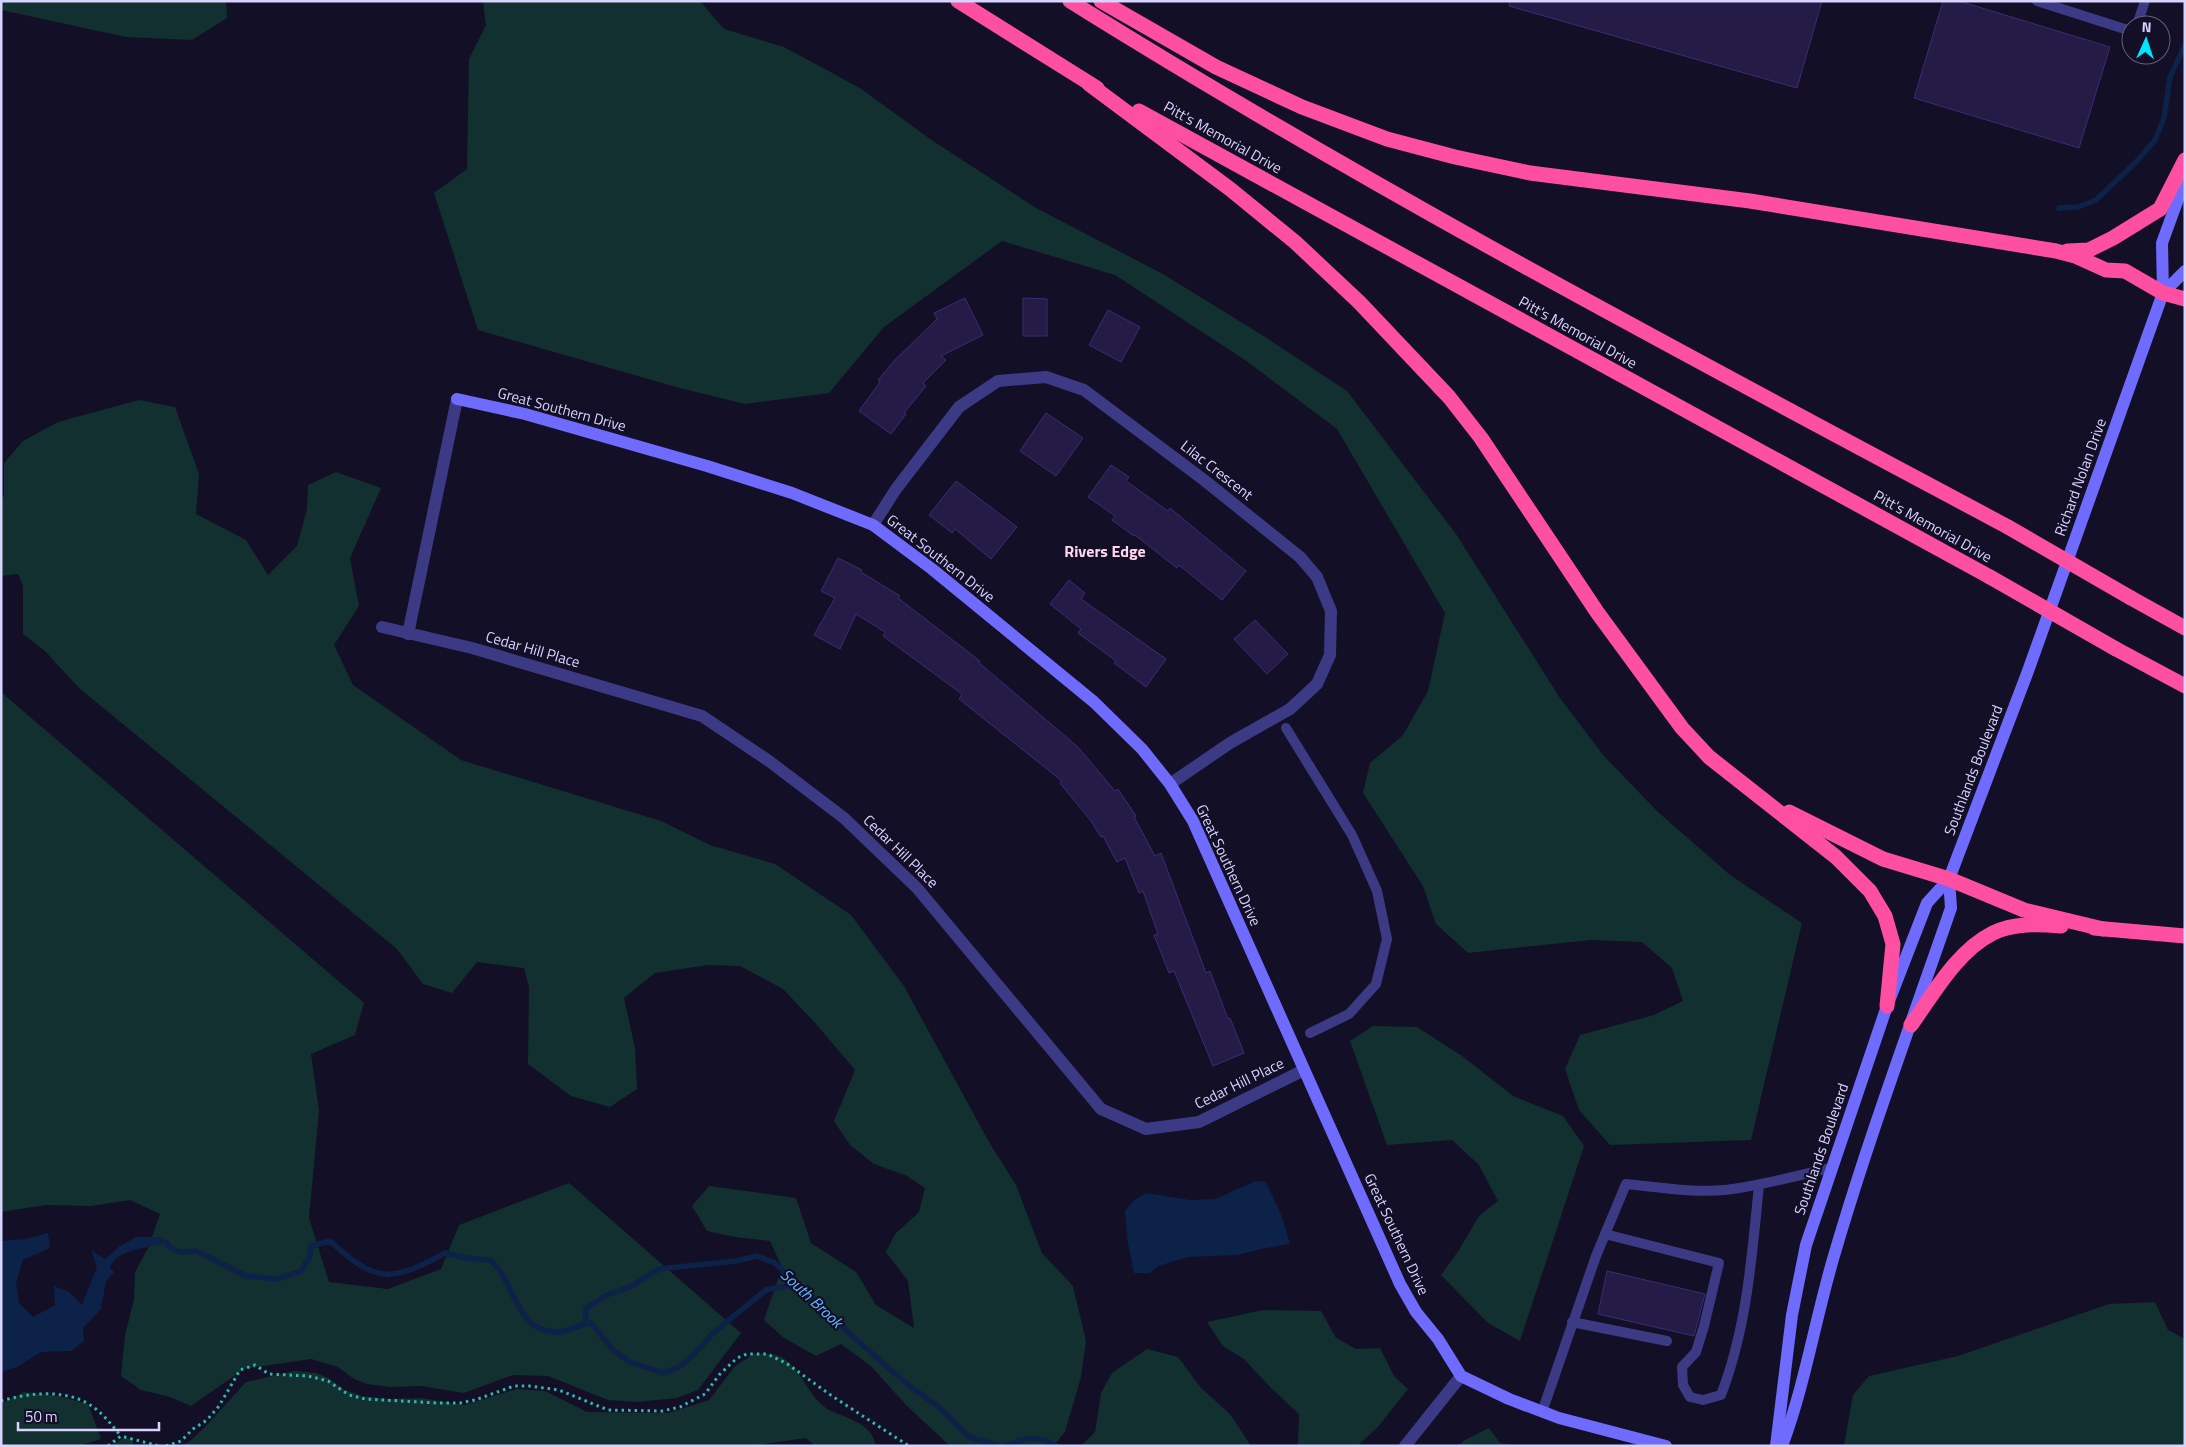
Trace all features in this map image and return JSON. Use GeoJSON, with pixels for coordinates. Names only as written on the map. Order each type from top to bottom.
{"type":"FeatureCollection","features":[{"type":"Feature","properties":{"kind":"highway","name":"Pitt's Memorial Drive"},"geometry":{"type":"LineString","coordinates":[[958,1],[1089,84],[1990,577],[2185,686]]}},
{"type":"Feature","properties":{"kind":"highway","name":"Pitt's Memorial Drive"},"geometry":{"type":"LineString","coordinates":[[1070,1],[1282,130],[1524,268],[2008,528],[2185,628]]}},
{"type":"Feature","properties":{"kind":"highway"},"geometry":{"type":"LineString","coordinates":[[1101,1],[1216,67],[1302,106],[1388,139],[1456,157],[1530,173],[1750,201],[2056,251],[2075,256],[2106,270],[2125,271],[2163,293],[2185,299]]}},
{"type":"Feature","properties":{"kind":"highway"},"geometry":{"type":"LineString","coordinates":[[1089,84],[1230,190],[1294,242],[1359,302],[1449,397],[1481,438],[1597,612],[1658,698],[1682,728],[1708,756],[1836,857],[1870,891],[1885,916],[1893,944],[1887,1006]]}},
{"type":"Feature","properties":{"kind":"highway"},"geometry":{"type":"LineString","coordinates":[[2056,251],[2089,250],[2113,238],[2160,209],[2185,160]]}},
{"type":"Feature","properties":{"kind":"highway"},"geometry":{"type":"LineString","coordinates":[[1751,791],[1883,859],[1949,879],[2024,910],[2103,929]]}},
{"type":"Feature","properties":{"kind":"highway"},"geometry":{"type":"LineString","coordinates":[[1911,1025],[1948,973],[1970,950],[1993,933],[2020,926],[2043,924],[2185,936]]}},
{"type":"Feature","properties":{"kind":"main road","name":"Richard Nolan Drive"},"geometry":{"type":"LineString","coordinates":[[2028,672],[2163,293],[2162,243],[2185,180]]}},
{"type":"Feature","properties":{"kind":"main road","name":"Richard Nolan Drive"},"geometry":{"type":"LineString","coordinates":[[2163,293],[2185,271]]}},
{"type":"Feature","properties":{"kind":"main road","name":"Great Southern Drive"},"geometry":{"type":"LineString","coordinates":[[457,399],[525,414],[708,466],[792,493],[872,525],[932,569],[1094,702],[1142,748],[1170,784],[1193,821],[1400,1284],[1416,1312],[1438,1339],[1461,1376]]}},
{"type":"Feature","properties":{"kind":"main road","name":"Southlands Boulevard"},"geometry":{"type":"LineString","coordinates":[[1776,1446],[1798,1280],[1806,1245],[1830,1168],[1887,1006],[1927,903],[1949,879],[2028,672]]}},
{"type":"Feature","properties":{"kind":"main road","name":"Southlands Boulevard"},"geometry":{"type":"LineString","coordinates":[[1782,1446],[1792,1418],[1838,1242],[1869,1144],[1951,908],[1949,879]]}},
{"type":"Feature","properties":{"kind":"main road"},"geometry":{"type":"LineString","coordinates":[[1461,1376],[1509,1399],[1542,1412],[1666,1446]]}},
{"type":"Feature","properties":{"kind":"street","name":"Lilac Crescent"},"geometry":{"type":"LineString","coordinates":[[872,525],[896,489],[959,408],[998,381],[1046,377],[1084,390],[1204,480],[1300,557],[1317,577],[1331,611],[1330,655],[1317,684],[1290,709],[1230,743],[1170,784]]}},
{"type":"Feature","properties":{"kind":"street"},"geometry":{"type":"LineString","coordinates":[[408,634],[457,399]]}},
{"type":"Feature","properties":{"kind":"street","name":"Cedar Hill Place"},"geometry":{"type":"LineString","coordinates":[[382,627],[472,648],[702,716],[769,761],[844,818],[917,888],[1101,1109],[1146,1128],[1199,1122],[1304,1070]]}},
{"type":"Feature","properties":{"kind":"street"},"geometry":{"type":"LineString","coordinates":[[1405,1446],[1461,1376]]}},
{"type":"Feature","properties":{"kind":"lane"},"geometry":{"type":"LineString","coordinates":[[2037,1],[2121,28]]}},
{"type":"Feature","properties":{"kind":"lane"},"geometry":{"type":"LineString","coordinates":[[2141,15],[2145,1]]}},
{"type":"Feature","properties":{"kind":"lane"},"geometry":{"type":"LineString","coordinates":[[1286,728],[1352,835],[1377,890],[1387,939],[1376,984],[1349,1014],[1310,1033]]}},
{"type":"Feature","properties":{"kind":"lane"},"geometry":{"type":"LineString","coordinates":[[1542,1412],[1572,1322],[1626,1184],[1724,1190],[1759,1185],[1830,1168]]}},
{"type":"Feature","properties":{"kind":"lane"},"geometry":{"type":"LineString","coordinates":[[1605,1234],[1719,1263],[1696,1352],[1682,1367],[1684,1385],[1690,1397],[1703,1400],[1721,1395],[1730,1371],[1743,1314],[1759,1185]]}},
{"type":"Feature","properties":{"kind":"lane"},"geometry":{"type":"LineString","coordinates":[[1572,1322],[1667,1341]]}},
{"type":"Feature","properties":{"kind":"path"},"geometry":{"type":"LineString","coordinates":[[166,1446],[181,1441],[193,1429],[207,1420],[219,1406],[240,1370],[255,1365],[268,1374],[308,1376],[328,1381],[349,1395],[365,1399],[438,1404],[460,1403],[514,1386],[529,1386],[559,1390],[608,1410],[653,1412],[680,1407],[693,1402],[705,1394],[719,1375],[737,1358],[758,1353],[767,1354],[786,1363],[832,1396],[909,1446]]}},
{"type":"Feature","properties":{"kind":"path"},"geometry":{"type":"LineString","coordinates":[[1,1401],[25,1394],[52,1394],[76,1398],[96,1409],[121,1436],[159,1446]]}},
{"type":"Feature","properties":{"kind":"path"},"geometry":{"type":"LineString","coordinates":[[108,1446],[121,1436]]}},
{"type":"Feature","properties":{"kind":"green space"},"geometry":{"type":"Polygon","coordinates":[[[1,1],[226,1],[227,18],[192,40],[126,37],[1,10],[1,1]]]}},
{"type":"Feature","properties":{"kind":"green space"},"geometry":{"type":"Polygon","coordinates":[[[483,1],[700,1],[724,29],[784,47],[860,88],[930,139],[1036,208],[1163,274],[1262,335],[1347,391],[1456,534],[1560,698],[1604,756],[1658,812],[1730,875],[1802,923],[1751,1140],[1610,1145],[1579,1110],[1565,1069],[1580,1035],[1654,1015],[1683,1001],[1672,968],[1642,942],[1591,940],[1468,953],[1436,924],[1423,886],[1363,793],[1370,763],[1403,735],[1428,691],[1445,613],[1337,429],[1245,360],[1115,275],[1002,241],[884,327],[829,393],[745,404],[676,387],[478,330],[434,193],[467,169],[469,59],[486,25],[483,1]]]}},
{"type":"Feature","properties":{"kind":"green space"},"geometry":{"type":"Polygon","coordinates":[[[139,400],[175,407],[199,474],[196,514],[246,540],[268,575],[297,546],[307,509],[308,485],[336,472],[381,488],[350,558],[359,606],[334,645],[353,685],[461,760],[661,821],[710,845],[775,864],[851,915],[904,986],[989,1142],[1016,1185],[1042,1253],[1073,1286],[1086,1341],[1081,1377],[1065,1432],[1053,1446],[950,1446],[906,1405],[871,1366],[841,1344],[816,1356],[784,1338],[764,1320],[782,1267],[770,1241],[735,1237],[707,1231],[692,1206],[709,1186],[796,1198],[811,1243],[856,1272],[876,1305],[914,1328],[908,1281],[886,1252],[895,1234],[919,1212],[925,1188],[907,1176],[874,1164],[850,1145],[834,1121],[855,1070],[783,989],[740,966],[708,965],[655,973],[624,998],[635,1048],[637,1089],[610,1107],[571,1096],[528,1064],[529,987],[524,968],[477,962],[452,993],[423,984],[397,949],[79,688],[45,651],[23,634],[23,586],[18,574],[1,576],[1,499],[4,496],[4,463],[23,441],[58,422],[139,400]]]}},
{"type":"Feature","properties":{"kind":"green space"},"geometry":{"type":"Polygon","coordinates":[[[1,692],[364,1003],[355,1035],[311,1054],[319,1110],[309,1218],[329,1282],[388,1289],[441,1269],[459,1225],[569,1183],[741,1333],[698,1390],[677,1398],[637,1402],[608,1400],[548,1376],[513,1375],[464,1393],[421,1386],[391,1387],[367,1384],[354,1379],[338,1367],[311,1359],[244,1369],[191,1406],[170,1397],[141,1390],[121,1376],[125,1335],[134,1299],[135,1272],[148,1248],[160,1214],[130,1200],[91,1206],[46,1205],[1,1212],[1,692]]]}},
{"type":"Feature","properties":{"kind":"green space"},"geometry":{"type":"Polygon","coordinates":[[[1373,1026],[1417,1027],[1462,1056],[1513,1096],[1563,1116],[1584,1146],[1520,1341],[1488,1323],[1441,1275],[1459,1250],[1479,1216],[1498,1201],[1479,1165],[1452,1140],[1387,1145],[1350,1041],[1373,1026]]]}},
{"type":"Feature","properties":{"kind":"green space"},"geometry":{"type":"Polygon","coordinates":[[[2155,1302],[2168,1330],[2185,1339],[2185,1446],[1844,1446],[1853,1395],[1869,1376],[1958,1356],[2109,1304],[2155,1302]]]}},
{"type":"Feature","properties":{"kind":"green space"},"geometry":{"type":"Polygon","coordinates":[[[1263,1310],[1321,1311],[1336,1338],[1356,1349],[1380,1348],[1394,1376],[1408,1389],[1377,1428],[1357,1446],[1298,1446],[1299,1414],[1244,1359],[1223,1346],[1207,1322],[1263,1310]]]}},
{"type":"Feature","properties":{"kind":"green space"},"geometry":{"type":"Polygon","coordinates":[[[1147,1349],[1178,1357],[1201,1388],[1230,1414],[1251,1446],[1081,1446],[1095,1432],[1101,1393],[1112,1373],[1147,1349]]]}},
{"type":"Feature","properties":{"kind":"green space"},"geometry":{"type":"Polygon","coordinates":[[[754,1354],[775,1354],[785,1359],[798,1372],[819,1402],[833,1412],[863,1425],[873,1437],[876,1446],[815,1446],[806,1438],[749,1446],[181,1446],[189,1442],[205,1427],[246,1382],[294,1371],[316,1373],[330,1379],[343,1389],[362,1396],[389,1399],[421,1398],[464,1405],[517,1389],[545,1391],[587,1412],[668,1413],[709,1400],[735,1366],[754,1354]]]}},
{"type":"Feature","properties":{"kind":"green space"},"geometry":{"type":"Polygon","coordinates":[[[24,1392],[58,1396],[88,1404],[101,1439],[78,1446],[1,1446],[1,1404],[24,1392]]]}},
{"type":"Feature","properties":{"kind":"green space"},"geometry":{"type":"Polygon","coordinates":[[[1489,1428],[1500,1443],[1521,1446],[1458,1446],[1465,1440],[1489,1428]]]}},
{"type":"Feature","properties":{"kind":"green space"},"geometry":{"type":"Polygon","coordinates":[[[123,1438],[133,1439],[133,1446],[112,1446],[123,1438]]]}},
{"type":"Feature","properties":{"kind":"water"},"geometry":{"type":"Polygon","coordinates":[[[1256,1181],[1266,1182],[1282,1217],[1290,1244],[1237,1255],[1188,1257],[1158,1266],[1150,1273],[1134,1273],[1128,1244],[1125,1211],[1134,1200],[1146,1193],[1190,1200],[1215,1199],[1256,1181]]]}},
{"type":"Feature","properties":{"kind":"water"},"geometry":{"type":"Polygon","coordinates":[[[48,1233],[50,1248],[23,1260],[16,1283],[19,1303],[33,1317],[55,1305],[54,1286],[69,1292],[82,1305],[97,1267],[91,1250],[105,1259],[120,1246],[136,1237],[162,1237],[166,1242],[134,1250],[119,1256],[114,1261],[110,1268],[114,1272],[106,1281],[101,1309],[83,1328],[84,1341],[71,1351],[41,1352],[17,1367],[1,1372],[1,1241],[26,1239],[48,1233]]]}},
{"type":"Feature","properties":{"kind":"building"},"geometry":{"type":"Polygon","coordinates":[[[1510,1],[1822,1],[1797,88],[1509,6],[1510,1]]]}},
{"type":"Feature","properties":{"kind":"building"},"geometry":{"type":"Polygon","coordinates":[[[1943,1],[1959,1],[2110,47],[2079,148],[1914,98],[1943,1]]]}},
{"type":"Feature","properties":{"kind":"building"},"geometry":{"type":"Polygon","coordinates":[[[965,298],[983,335],[941,356],[946,360],[923,383],[926,386],[904,413],[906,414],[891,434],[859,411],[880,382],[878,380],[895,360],[937,319],[934,313],[965,298]]]}},
{"type":"Feature","properties":{"kind":"building"},"geometry":{"type":"Polygon","coordinates":[[[1023,298],[1047,299],[1047,336],[1023,336],[1023,298]]]}},
{"type":"Feature","properties":{"kind":"building"},"geometry":{"type":"Polygon","coordinates":[[[1108,310],[1140,327],[1121,362],[1089,345],[1108,310]]]}},
{"type":"Feature","properties":{"kind":"building"},"geometry":{"type":"Polygon","coordinates":[[[1046,413],[1083,438],[1056,476],[1020,451],[1046,413]]]}},
{"type":"Feature","properties":{"kind":"building"},"geometry":{"type":"Polygon","coordinates":[[[1111,465],[1129,477],[1126,481],[1168,511],[1170,508],[1246,571],[1222,600],[1179,565],[1177,568],[1135,535],[1112,520],[1115,516],[1088,497],[1111,465]]]}},
{"type":"Feature","properties":{"kind":"building"},"geometry":{"type":"Polygon","coordinates":[[[956,481],[1017,527],[991,559],[955,529],[952,533],[929,515],[956,481]]]}},
{"type":"Feature","properties":{"kind":"building"},"geometry":{"type":"Polygon","coordinates":[[[838,558],[862,570],[861,572],[900,596],[898,598],[980,661],[978,662],[1078,747],[1115,791],[1118,789],[1136,816],[1134,817],[1155,856],[1161,853],[1206,973],[1210,971],[1228,1019],[1230,1018],[1244,1053],[1213,1066],[1174,971],[1169,973],[1154,935],[1158,934],[1143,891],[1139,893],[1125,858],[1117,862],[1103,836],[1101,837],[1091,821],[1060,783],[1062,781],[959,699],[962,694],[883,636],[885,632],[856,614],[840,649],[814,635],[835,598],[821,591],[838,558]]]}},
{"type":"Feature","properties":{"kind":"building"},"geometry":{"type":"Polygon","coordinates":[[[1069,580],[1085,593],[1081,599],[1166,659],[1146,687],[1114,663],[1116,661],[1078,633],[1081,629],[1050,604],[1069,580]]]}},
{"type":"Feature","properties":{"kind":"building"},"geometry":{"type":"Polygon","coordinates":[[[1255,620],[1288,654],[1267,674],[1234,639],[1255,620]]]}},
{"type":"Feature","properties":{"kind":"building"},"geometry":{"type":"Polygon","coordinates":[[[1607,1271],[1705,1294],[1694,1336],[1598,1314],[1607,1271]]]}},
{"type":"Feature","properties":{"kind":"waterway"},"geometry":{"type":"LineString","coordinates":[[2059,208],[2078,207],[2096,200],[2138,160],[2155,140],[2164,118],[2170,77],[2185,45]]}},
{"type":"Feature","properties":{"kind":"waterway"},"geometry":{"type":"LineString","coordinates":[[166,1242],[168,1246],[179,1252],[197,1251],[246,1276],[278,1279],[301,1271],[310,1256],[311,1246],[330,1241],[360,1265],[384,1274],[410,1270],[445,1253],[466,1258],[490,1260],[499,1269],[517,1304],[532,1324],[543,1330],[557,1332],[591,1323],[613,1350],[630,1362],[663,1373],[679,1367],[713,1333],[766,1290],[785,1286],[795,1287],[812,1297]]}},
{"type":"Feature","properties":{"kind":"waterway","name":"South Brook"},"geometry":{"type":"LineString","coordinates":[[585,1323],[586,1308],[607,1295],[630,1287],[659,1269],[736,1261],[757,1256],[775,1263],[802,1288]]}},
{"type":"Feature","properties":{"kind":"waterway","name":"South Brook"},"geometry":{"type":"LineString","coordinates":[[811,1296],[851,1335],[907,1384],[939,1407],[969,1437],[999,1446]]}},
{"type":"Feature","properties":{"kind":"waterway","name":"South Brook"},"geometry":{"type":"LineString","coordinates":[[1005,1446],[1031,1438],[1050,1442],[1057,1446]]}},
{"type":"Feature","properties":{"kind":"district","name":"Rivers Edge"},"geometry":{"type":"Point","coordinates":[1105,551]}}]}
